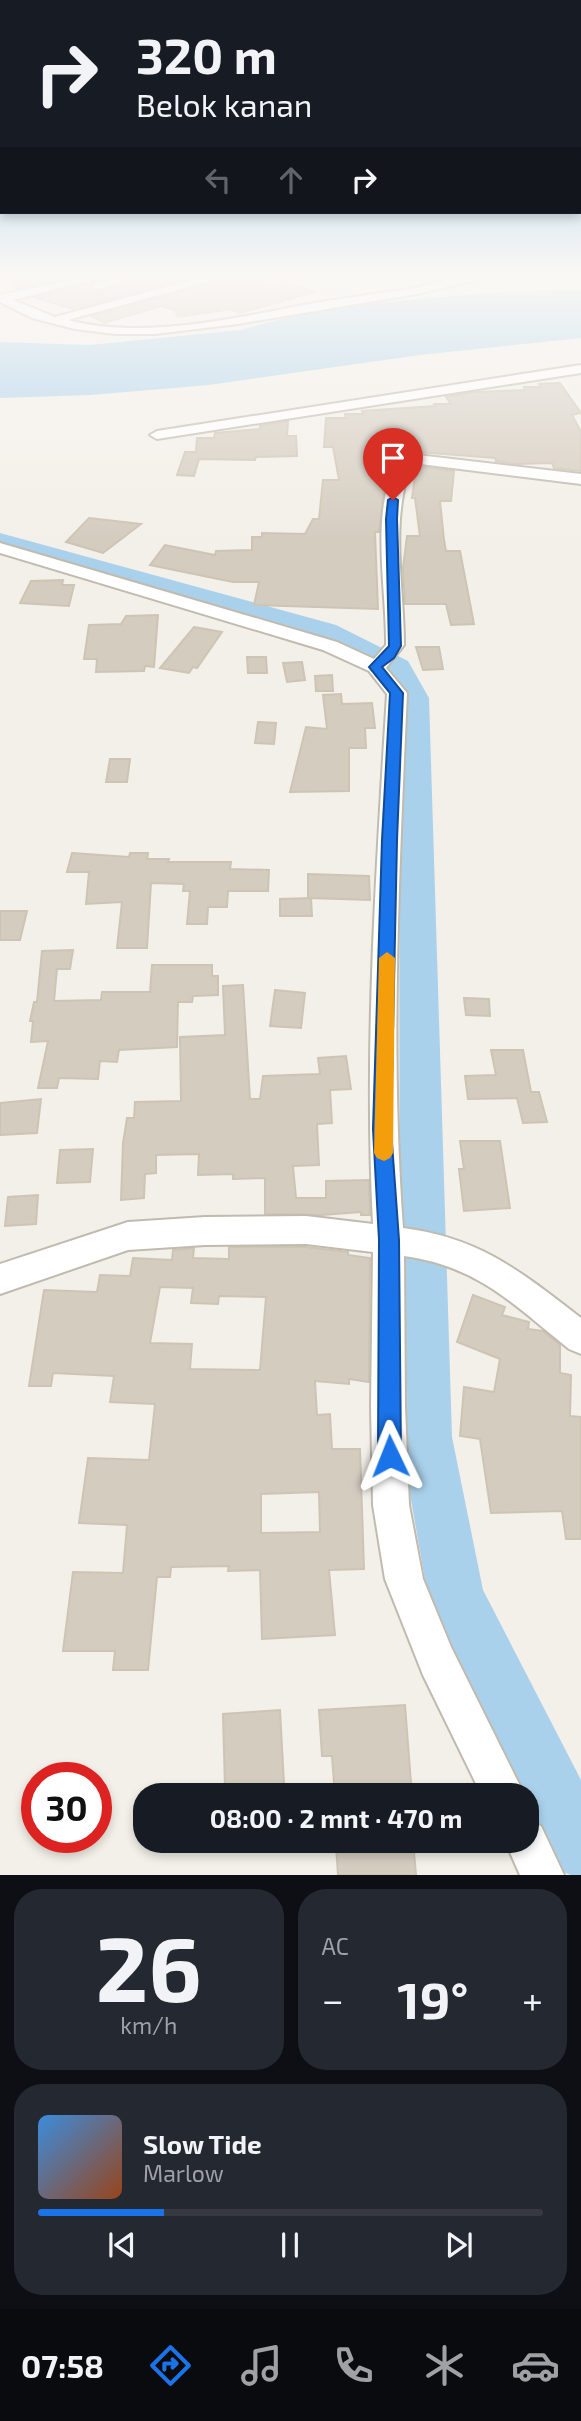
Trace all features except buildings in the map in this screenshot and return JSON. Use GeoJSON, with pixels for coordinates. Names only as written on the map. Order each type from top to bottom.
{"type":"FeatureCollection","features":[{"type":"Feature","properties":{"kind":"street"},"geometry":{"type":"LineString","coordinates":[[157,435],[581,369]]}},
{"type":"Feature","properties":{"kind":"street"},"geometry":{"type":"LineString","coordinates":[[382,662],[395,646],[391,519],[395,482],[403,465],[418,459],[581,479]]}},
{"type":"Feature","properties":{"kind":"street"},"geometry":{"type":"LineString","coordinates":[[0,548],[382,662],[397,693],[389,840],[382,1129],[400,1241],[388,1407],[391,1505],[404,1579],[437,1661],[498,1783]]}},
{"type":"Feature","properties":{"kind":"street"},"geometry":{"type":"LineString","coordinates":[[0,1279],[128,1236],[155,1232],[306,1230],[400,1241],[452,1251],[498,1273],[581,1338]]}},
{"type":"Feature","properties":{"kind":"street"},"geometry":{"type":"LineString","coordinates":[[532,1853],[542,1875]]}},
{"type":"Feature","properties":{"kind":"water"},"geometry":{"type":"Polygon","coordinates":[[[0,366],[346,366],[209,385],[91,395],[0,398],[0,366]]]}},
{"type":"Feature","properties":{"kind":"waterway"},"geometry":{"type":"LineString","coordinates":[[0,540],[326,631],[398,667],[414,698],[426,1437],[456,1597],[581,1847]]}},
{"type":"Feature","properties":{"kind":"slow traffic"},"geometry":{"type":"LineString","coordinates":[[384,1153],[382,1129],[387,958]]}},
{"type":"Feature","properties":{"kind":"route"},"geometry":{"type":"LineString","coordinates":[[390,1456],[389,1240],[382,1129],[389,840],[397,693],[376,667],[395,646],[391,519],[393,500]]}}]}
